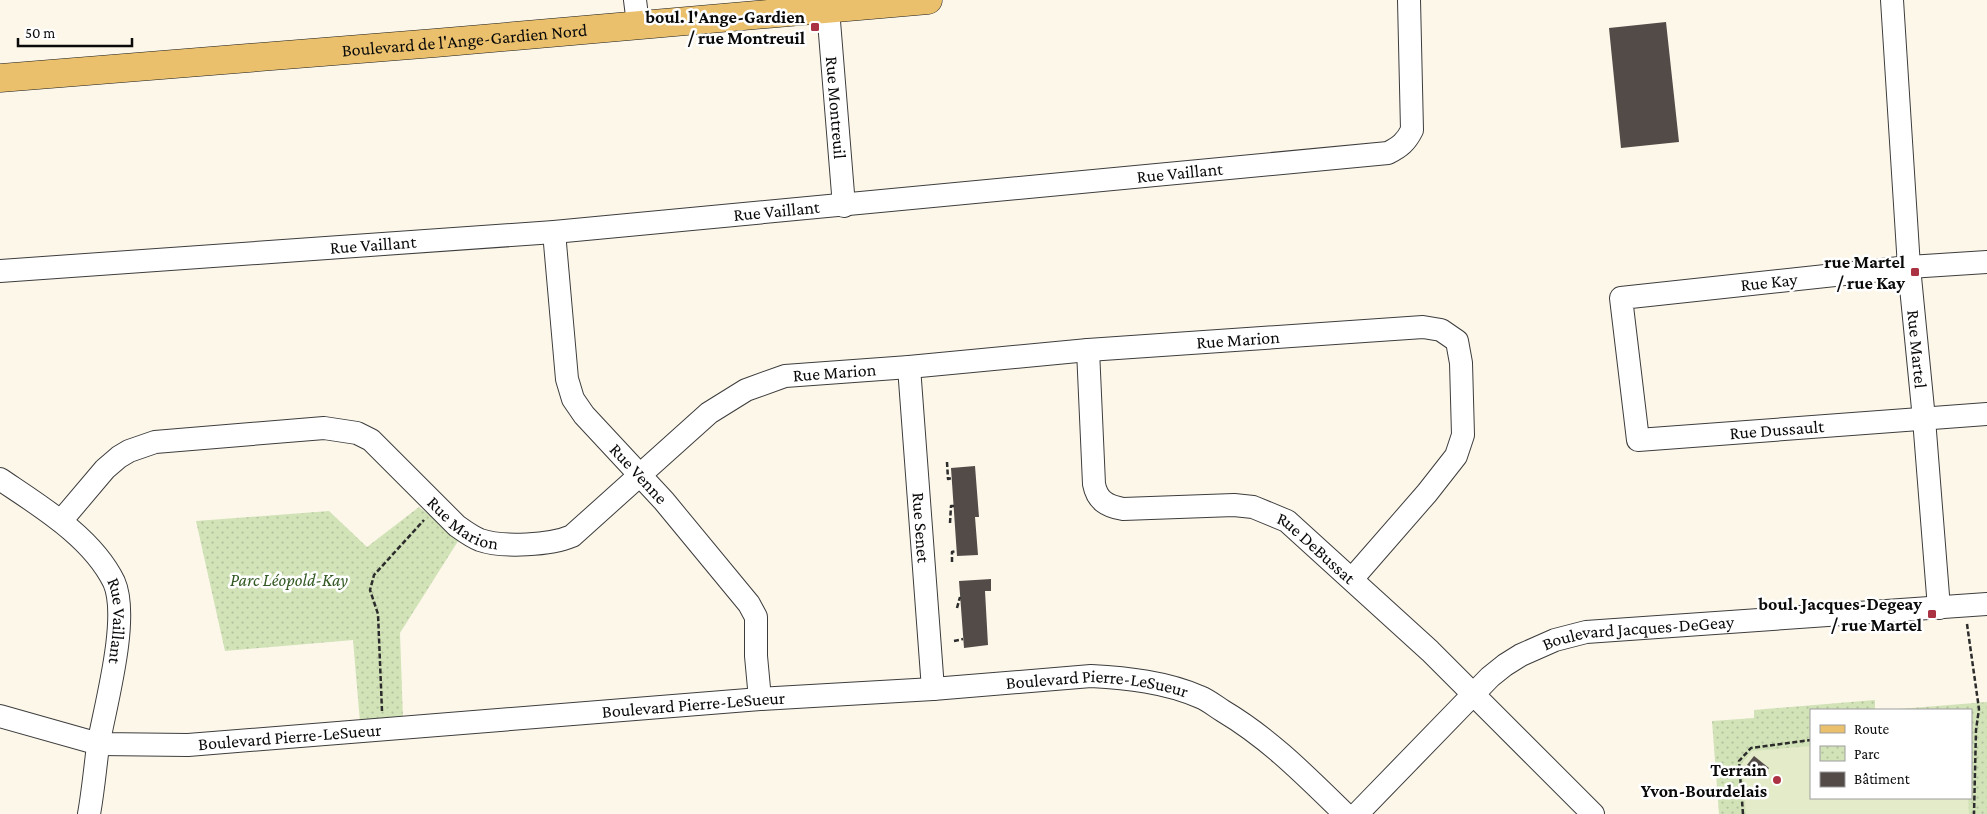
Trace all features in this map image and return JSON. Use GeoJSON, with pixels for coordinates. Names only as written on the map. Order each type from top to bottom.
{"type":"FeatureCollection","features":[{"type":"Feature","properties":{"kind":"main road","name":"Boulevard de l'Ange-Gardien Nord"},"geometry":{"type":"LineString","coordinates":[[0,78],[435,43],[636,12],[828,9],[928,0]]}},
{"type":"Feature","properties":{"kind":"street","name":"Rue Vaillant"},"geometry":{"type":"LineString","coordinates":[[0,271],[554,232],[1388,153],[1400,147],[1408,139],[1412,130],[1409,0]]}},
{"type":"Feature","properties":{"kind":"street","name":"Rue Martel"},"geometry":{"type":"LineString","coordinates":[[1892,0],[1909,268],[1924,419],[1939,608]]}},
{"type":"Feature","properties":{"kind":"street","name":"Rue Montreuil"},"geometry":{"type":"LineString","coordinates":[[828,9],[844,206]]}},
{"type":"Feature","properties":{"kind":"street","name":"Rue Venne"},"geometry":{"type":"LineString","coordinates":[[554,232],[567,380],[573,399],[584,415],[641,476],[749,604],[756,617],[756,656],[760,700]]}},
{"type":"Feature","properties":{"kind":"street","name":"Rue Kay"},"geometry":{"type":"LineString","coordinates":[[1630,369],[1622,298],[1909,268],[1987,262]]}},
{"type":"Feature","properties":{"kind":"street","name":"Rue Marion"},"geometry":{"type":"LineString","coordinates":[[61,521],[105,469],[129,451],[155,442],[324,428],[358,434],[371,440],[457,526],[480,540],[508,544],[554,542],[572,536],[710,414],[746,390],[785,376],[909,367],[1088,350],[1423,327],[1441,330],[1456,342],[1461,363],[1463,435],[1456,456],[1427,493],[1352,579]]}},
{"type":"Feature","properties":{"kind":"street","name":"Rue DeBussat"},"geometry":{"type":"LineString","coordinates":[[1088,350],[1094,484],[1096,494],[1102,502],[1112,508],[1123,509],[1234,505],[1254,507],[1287,521],[1475,694],[1593,814]]}},
{"type":"Feature","properties":{"kind":"street","name":"Rue Senet"},"geometry":{"type":"LineString","coordinates":[[909,367],[933,689]]}},
{"type":"Feature","properties":{"kind":"street","name":"Rue Dussault"},"geometry":{"type":"LineString","coordinates":[[1630,369],[1638,440],[1987,414]]}},
{"type":"Feature","properties":{"kind":"street","name":"Rue Vaillant"},"geometry":{"type":"LineString","coordinates":[[0,479],[61,521],[97,556],[114,582],[120,601],[112,680],[99,744],[89,814]]}},
{"type":"Feature","properties":{"kind":"street","name":"Boulevard Jacques-DeGeay"},"geometry":{"type":"LineString","coordinates":[[1357,814],[1490,678],[1521,655],[1555,640],[1586,632],[1987,604]]}},
{"type":"Feature","properties":{"kind":"street","name":"Boulevard Pierre-LeSueur"},"geometry":{"type":"LineString","coordinates":[[0,716],[99,744],[188,745],[1091,676],[1154,682],[1200,697],[1241,722],[1275,747],[1345,814]]}},
{"type":"Feature","properties":{"kind":"path"},"geometry":{"type":"LineString","coordinates":[[946,462],[948,479],[952,478]]}},
{"type":"Feature","properties":{"kind":"path"},"geometry":{"type":"LineString","coordinates":[[383,729],[378,614],[370,590],[374,575],[437,506]]}},
{"type":"Feature","properties":{"kind":"path"},"geometry":{"type":"LineString","coordinates":[[950,523],[951,506],[954,506]]}},
{"type":"Feature","properties":{"kind":"path"},"geometry":{"type":"LineString","coordinates":[[952,562],[952,552],[956,551]]}},
{"type":"Feature","properties":{"kind":"path"},"geometry":{"type":"LineString","coordinates":[[957,608],[960,598]]}},
{"type":"Feature","properties":{"kind":"path"},"geometry":{"type":"LineString","coordinates":[[1966,616],[1978,709],[1974,814]]}},
{"type":"Feature","properties":{"kind":"path"},"geometry":{"type":"LineString","coordinates":[[954,641],[963,639]]}},
{"type":"Feature","properties":{"kind":"path"},"geometry":{"type":"LineString","coordinates":[[1742,814],[1739,761],[1750,748],[1810,740]]}},
{"type":"Feature","properties":{"kind":"green space","name":"Parc Léopold-Kay"},"geometry":{"type":"Polygon","coordinates":[[[419,507],[460,538],[400,633],[403,720],[360,722],[353,640],[225,651],[196,521],[329,511],[367,547],[419,507]]]}},
{"type":"Feature","properties":{"kind":"green space"},"geometry":{"type":"Polygon","coordinates":[[[1875,700],[1875,709],[1810,709],[1810,799],[1972,799],[1972,709],[1899,709],[1987,702],[1987,814],[1719,814],[1712,721],[1754,718],[1754,710],[1875,700]]]}},
{"type":"Feature","properties":{"kind":"green space","name":"Terrain Yvon-Bourdelais"},"geometry":{"type":"Polygon","coordinates":[[[1810,746],[1810,799],[1968,799],[1969,814],[1746,814],[1742,763],[1752,751],[1810,746]]]}},
{"type":"Feature","properties":{"kind":"building"},"geometry":{"type":"Polygon","coordinates":[[[1666,22],[1679,142],[1621,148],[1609,28],[1666,22]]]}},
{"type":"Feature","properties":{"kind":"building"},"geometry":{"type":"Polygon","coordinates":[[[975,466],[979,517],[975,517],[978,555],[957,556],[951,468],[975,466]]]}},
{"type":"Feature","properties":{"kind":"building"},"geometry":{"type":"Polygon","coordinates":[[[991,579],[991,591],[985,591],[988,645],[964,648],[959,581],[991,579]]]}},
{"type":"Feature","properties":{"kind":"building"},"geometry":{"type":"Polygon","coordinates":[[[1754,756],[1769,768],[1761,777],[1747,765],[1754,756]]]}},
{"type":"Feature","properties":{"kind":"place","name":"boul. l'Ange-Gardien / rue Montreuil"},"geometry":{"type":"Point","coordinates":[815,27]}},
{"type":"Feature","properties":{"kind":"place","name":"rue Martel / rue Kay"},"geometry":{"type":"Point","coordinates":[1915,272]}},
{"type":"Feature","properties":{"kind":"place","name":"boul. Jacques-Degeay / rue Martel"},"geometry":{"type":"Point","coordinates":[1932,614]}},
{"type":"Feature","properties":{"kind":"place","name":"Terrain Yvon-Bourdelais"},"geometry":{"type":"Point","coordinates":[1777,780]}}]}
